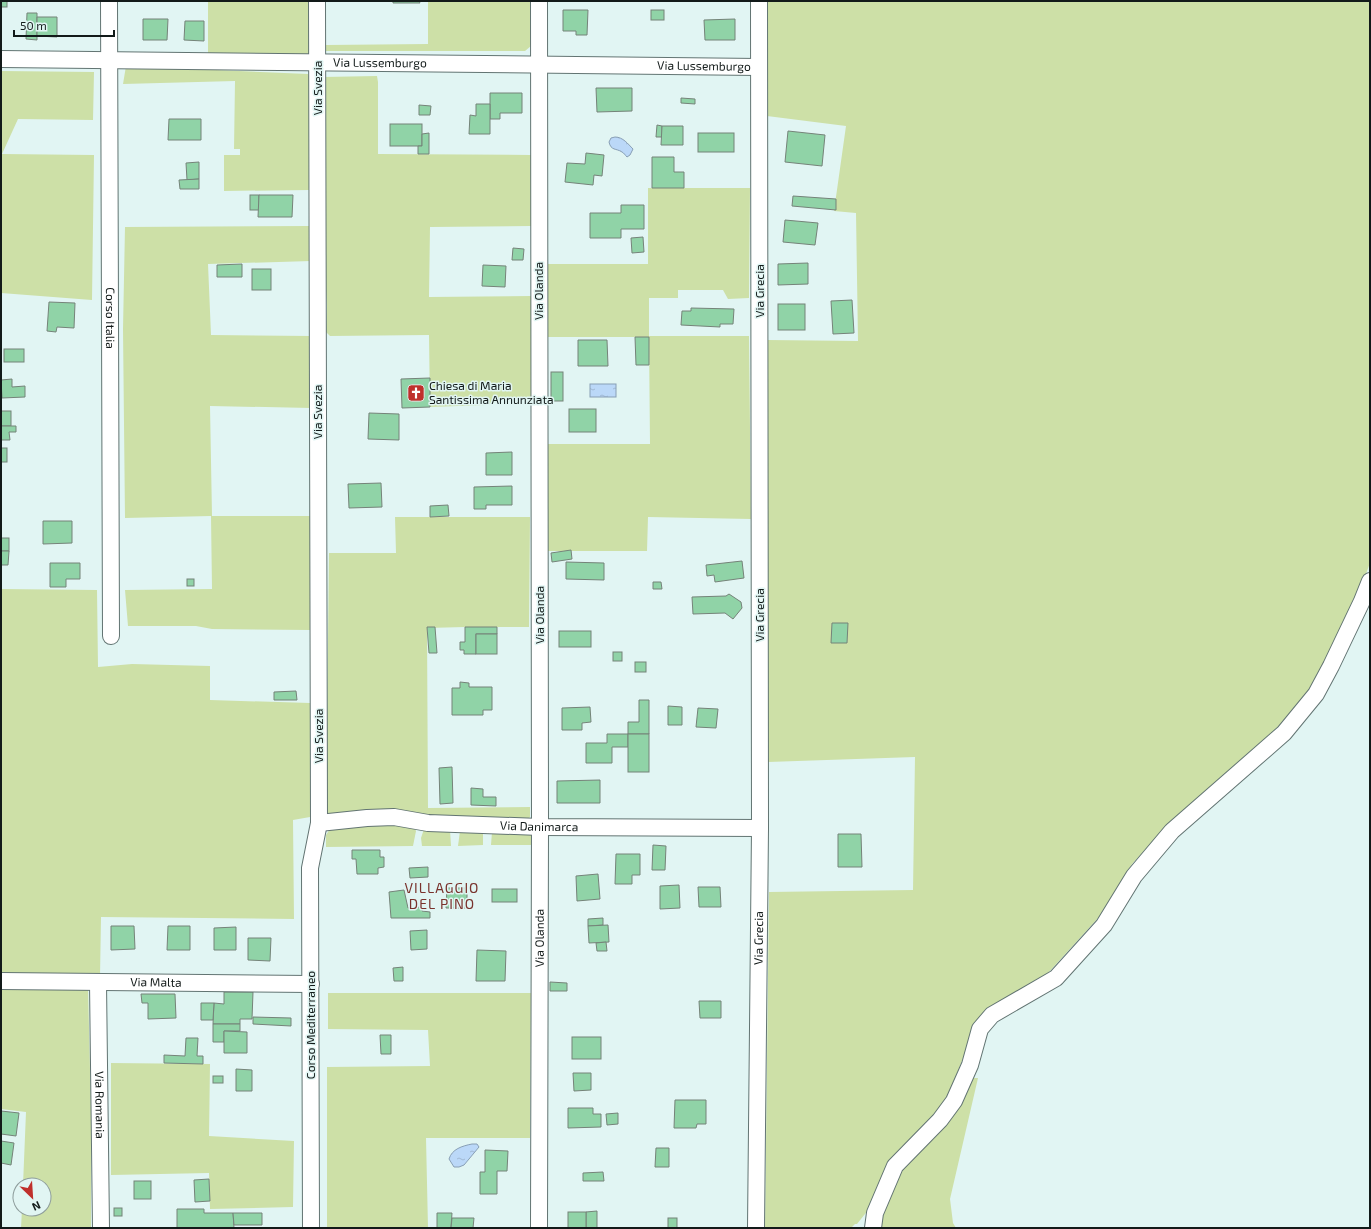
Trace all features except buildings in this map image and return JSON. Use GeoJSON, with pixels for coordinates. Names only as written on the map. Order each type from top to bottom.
{"type":"FeatureCollection","features":[{"type":"Feature","properties":{"kind":"street","name":"Corso Italia"},"geometry":{"type":"LineString","coordinates":[[108,1],[111,636]]}},
{"type":"Feature","properties":{"kind":"street","name":"Via Svezia"},"geometry":{"type":"LineString","coordinates":[[317,1],[319,823]]}},
{"type":"Feature","properties":{"kind":"street","name":"Via Olanda"},"geometry":{"type":"LineString","coordinates":[[539,1],[539,1228]]}},
{"type":"Feature","properties":{"kind":"street","name":"Via Grecia"},"geometry":{"type":"LineString","coordinates":[[756,1228],[760,828],[759,1]]}},
{"type":"Feature","properties":{"kind":"street","name":"Via Lussemburgo"},"geometry":{"type":"LineString","coordinates":[[1,59],[759,67]]}},
{"type":"Feature","properties":{"kind":"street"},"geometry":{"type":"LineString","coordinates":[[874,1228],[875,1213],[895,1166],[940,1120],[954,1101],[970,1065],[980,1029],[992,1015],[1056,978],[1104,926],[1134,876],[1172,831],[1284,733],[1316,694],[1331,666],[1370,581]]}},
{"type":"Feature","properties":{"kind":"street","name":"Via Danimarca"},"geometry":{"type":"LineString","coordinates":[[319,823],[366,818],[394,817],[428,823],[540,827],[760,828]]}},
{"type":"Feature","properties":{"kind":"street","name":"Corso Mediterraneo"},"geometry":{"type":"LineString","coordinates":[[311,1228],[310,868],[319,823]]}},
{"type":"Feature","properties":{"kind":"street","name":"Via Malta"},"geometry":{"type":"LineString","coordinates":[[1,981],[311,984]]}},
{"type":"Feature","properties":{"kind":"street","name":"Via Romania"},"geometry":{"type":"LineString","coordinates":[[98,982],[101,1228]]}},
{"type":"Feature","properties":{"kind":"green space"},"geometry":{"type":"Polygon","coordinates":[[[208,1],[313,1],[309,53],[306,55],[208,54],[208,1]]]}},
{"type":"Feature","properties":{"kind":"green space"},"geometry":{"type":"Polygon","coordinates":[[[428,1],[531,1],[531,46],[525,51],[326,51],[326,45],[428,44],[428,1]]]}},
{"type":"Feature","properties":{"kind":"green space"},"geometry":{"type":"Polygon","coordinates":[[[767,1],[1370,1],[1370,563],[1354,606],[1312,686],[1280,729],[1168,825],[1132,864],[1099,917],[1048,973],[990,1011],[969,1043],[948,1096],[873,1204],[857,1224],[851,1228],[765,1228],[769,892],[913,890],[915,757],[768,762],[767,340],[858,341],[856,213],[834,211],[846,126],[767,116],[767,1]]]}},
{"type":"Feature","properties":{"kind":"green space"},"geometry":{"type":"Polygon","coordinates":[[[126,66],[308,74],[310,79],[309,190],[224,191],[224,155],[240,155],[240,149],[234,149],[235,81],[123,84],[126,66]]]}},
{"type":"Feature","properties":{"kind":"green space"},"geometry":{"type":"Polygon","coordinates":[[[1,71],[94,72],[93,120],[18,119],[2,154],[94,155],[92,300],[1,293],[1,71]]]}},
{"type":"Feature","properties":{"kind":"green space"},"geometry":{"type":"Polygon","coordinates":[[[377,76],[378,154],[531,155],[531,226],[430,227],[429,297],[531,296],[532,400],[500,401],[487,405],[430,407],[429,335],[330,336],[326,332],[327,306],[324,262],[323,77],[377,76]]]}},
{"type":"Feature","properties":{"kind":"green space"},"geometry":{"type":"Polygon","coordinates":[[[648,188],[750,188],[749,298],[728,299],[723,290],[678,290],[678,298],[649,298],[649,336],[749,336],[751,519],[648,517],[647,551],[546,551],[547,444],[650,444],[649,337],[545,337],[545,264],[648,264],[648,188]]]}},
{"type":"Feature","properties":{"kind":"green space"},"geometry":{"type":"Polygon","coordinates":[[[310,226],[311,261],[208,264],[211,335],[311,336],[311,408],[210,406],[212,516],[311,516],[311,630],[212,629],[196,626],[128,626],[125,590],[212,589],[211,516],[125,518],[123,329],[125,227],[310,226]]]}},
{"type":"Feature","properties":{"kind":"green space"},"geometry":{"type":"Polygon","coordinates":[[[395,517],[530,517],[529,627],[427,628],[428,808],[530,807],[530,817],[527,820],[326,817],[329,553],[396,553],[395,517]]]}},
{"type":"Feature","properties":{"kind":"green space"},"geometry":{"type":"Polygon","coordinates":[[[1,589],[97,590],[98,667],[132,664],[210,666],[210,700],[310,703],[310,817],[293,820],[294,919],[101,917],[100,977],[1,975],[1,589]]]}},
{"type":"Feature","properties":{"kind":"green space"},"geometry":{"type":"Polygon","coordinates":[[[369,822],[414,827],[416,831],[413,846],[326,847],[326,835],[330,829],[369,822]]]}},
{"type":"Feature","properties":{"kind":"green space"},"geometry":{"type":"Polygon","coordinates":[[[424,829],[450,830],[451,846],[422,846],[421,838],[424,829]]]}},
{"type":"Feature","properties":{"kind":"green space"},"geometry":{"type":"Polygon","coordinates":[[[460,831],[483,832],[483,845],[458,846],[460,831]]]}},
{"type":"Feature","properties":{"kind":"green space"},"geometry":{"type":"Polygon","coordinates":[[[492,832],[528,832],[532,835],[531,845],[491,845],[492,832]]]}},
{"type":"Feature","properties":{"kind":"green space"},"geometry":{"type":"Polygon","coordinates":[[[1,986],[88,987],[91,1109],[91,1227],[21,1228],[22,1217],[52,1217],[52,1177],[23,1177],[26,1112],[1,1109],[1,986]]]}},
{"type":"Feature","properties":{"kind":"green space"},"geometry":{"type":"Polygon","coordinates":[[[328,993],[531,993],[530,1138],[426,1138],[428,1228],[327,1228],[327,1067],[430,1066],[428,1030],[328,1029],[328,993]]]}},
{"type":"Feature","properties":{"kind":"green space"},"geometry":{"type":"Polygon","coordinates":[[[111,1063],[210,1064],[209,1136],[294,1141],[293,1207],[210,1209],[209,1173],[111,1175],[111,1063]]]}},
{"type":"Feature","properties":{"kind":"green space"},"geometry":{"type":"Polygon","coordinates":[[[971,1078],[978,1078],[950,1199],[953,1223],[956,1228],[881,1228],[881,1214],[897,1172],[971,1078]]]}},
{"type":"Feature","properties":{"kind":"water"},"geometry":{"type":"Polygon","coordinates":[[[615,137],[623,139],[633,149],[630,155],[627,157],[623,152],[611,147],[609,142],[611,138],[615,137]]]}},
{"type":"Feature","properties":{"kind":"water"},"geometry":{"type":"Polygon","coordinates":[[[590,384],[616,384],[616,397],[590,397],[590,384]]]}},
{"type":"Feature","properties":{"kind":"water"},"geometry":{"type":"Polygon","coordinates":[[[477,1144],[479,1147],[464,1165],[454,1167],[449,1159],[452,1153],[461,1147],[477,1144]]]}},
{"type":"Feature","properties":{"kind":"place","name":"Chiesa di Maria Santissima Annunziata"},"geometry":{"type":"Point","coordinates":[416,393]}},
{"type":"Feature","properties":{"kind":"district","name":"VILLAGGIO DEL PINO"},"geometry":{"type":"Point","coordinates":[442,896]}}]}
